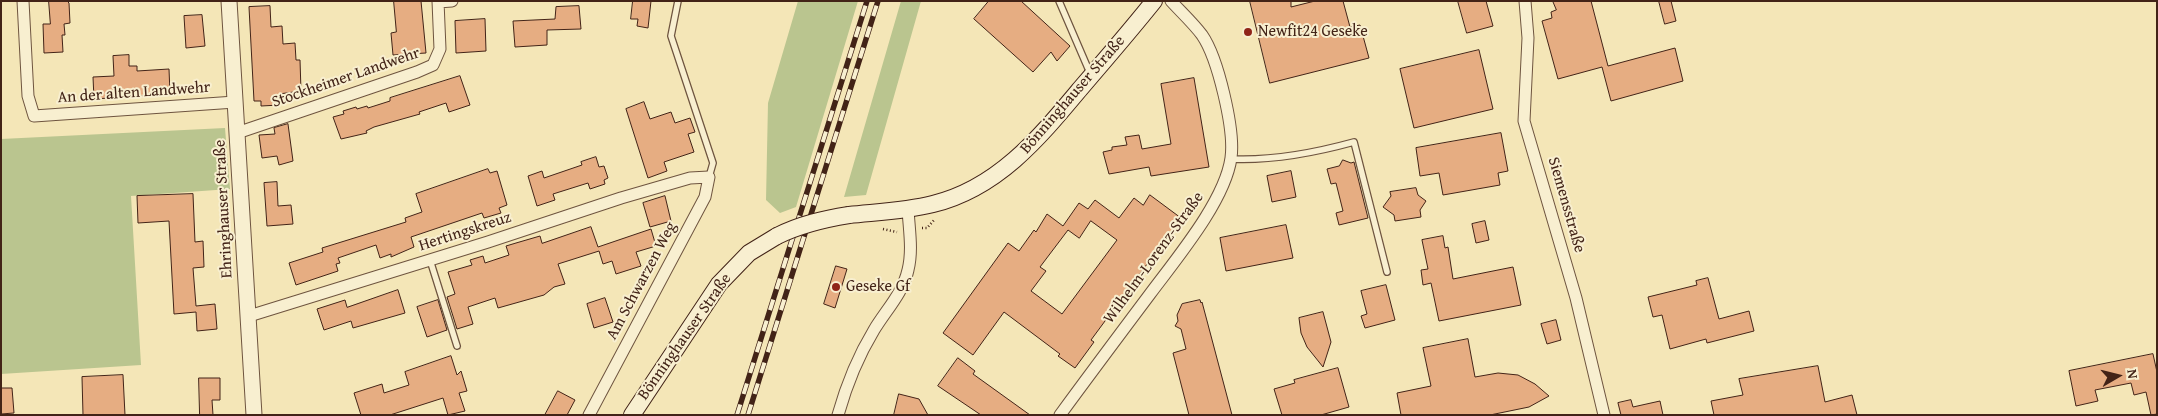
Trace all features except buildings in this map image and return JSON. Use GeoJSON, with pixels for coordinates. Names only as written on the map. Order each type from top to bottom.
{"type":"FeatureCollection","features":[{"type":"Feature","properties":{"kind":"main road","name":"Bönninghauser Straße"},"geometry":{"type":"LineString","coordinates":[[632,415],[719,284],[749,253],[794,227],[816,220],[908,209],[933,204],[962,194],[986,182],[1010,165],[1049,126],[1154,1]]}},
{"type":"Feature","properties":{"kind":"street","name":"An der alten Landwehr"},"geometry":{"type":"LineString","coordinates":[[23,1],[28,96],[34,116],[235,102]]}},
{"type":"Feature","properties":{"kind":"street","name":"Ehringhauser Straße"},"geometry":{"type":"LineString","coordinates":[[229,1],[254,415]]}},
{"type":"Feature","properties":{"kind":"street","name":"Stockheimer Landwehr"},"geometry":{"type":"LineString","coordinates":[[237,132],[433,65],[440,49],[438,2],[452,1]]}},
{"type":"Feature","properties":{"kind":"street","name":"Wilhelm-Lorenz-Straße"},"geometry":{"type":"LineString","coordinates":[[1060,415],[1187,244],[1218,197],[1231,159],[1231,131],[1210,50],[1201,34],[1171,1]]}},
{"type":"Feature","properties":{"kind":"street","name":"Siemensstraße"},"geometry":{"type":"LineString","coordinates":[[1525,1],[1528,38],[1524,120],[1576,298],[1604,415]]}},
{"type":"Feature","properties":{"kind":"street","name":"Hertingskreuz"},"geometry":{"type":"LineString","coordinates":[[249,316],[621,198],[690,178],[709,177]]}},
{"type":"Feature","properties":{"kind":"street","name":"Am Schwarzen Weg"},"geometry":{"type":"LineString","coordinates":[[589,415],[705,197],[709,177]]}},
{"type":"Feature","properties":{"kind":"street"},"geometry":{"type":"LineString","coordinates":[[838,415],[855,363],[874,328],[898,294],[908,271],[911,251],[908,209]]}},
{"type":"Feature","properties":{"kind":"lane"},"geometry":{"type":"LineString","coordinates":[[678,1],[671,36],[713,163],[709,177]]}},
{"type":"Feature","properties":{"kind":"lane"},"geometry":{"type":"LineString","coordinates":[[1059,1],[1092,76]]}},
{"type":"Feature","properties":{"kind":"lane"},"geometry":{"type":"LineString","coordinates":[[1231,159],[1246,160],[1293,156],[1324,151],[1354,142],[1387,272]]}},
{"type":"Feature","properties":{"kind":"lane"},"geometry":{"type":"LineString","coordinates":[[430,260],[457,346]]}},
{"type":"Feature","properties":{"kind":"green space"},"geometry":{"type":"Polygon","coordinates":[[[798,1],[858,1],[796,207],[780,213],[766,200],[768,103],[798,1]]]}},
{"type":"Feature","properties":{"kind":"green space"},"geometry":{"type":"Polygon","coordinates":[[[901,1],[921,1],[866,195],[844,197],[901,1]]]}},
{"type":"Feature","properties":{"kind":"green space"},"geometry":{"type":"Polygon","coordinates":[[[225,128],[230,189],[131,196],[141,365],[1,374],[1,139],[225,128]]]}},
{"type":"Feature","properties":{"kind":"railway"},"geometry":{"type":"LineString","coordinates":[[737,415],[867,1]]}},
{"type":"Feature","properties":{"kind":"railway"},"geometry":{"type":"LineString","coordinates":[[748,415],[878,1]]}},
{"type":"Feature","properties":{"kind":"place","name":"Newfit24 Geseke"},"geometry":{"type":"Point","coordinates":[1248,32]}},
{"type":"Feature","properties":{"kind":"place","name":"Geseke Gf"},"geometry":{"type":"Point","coordinates":[836,287]}}]}
